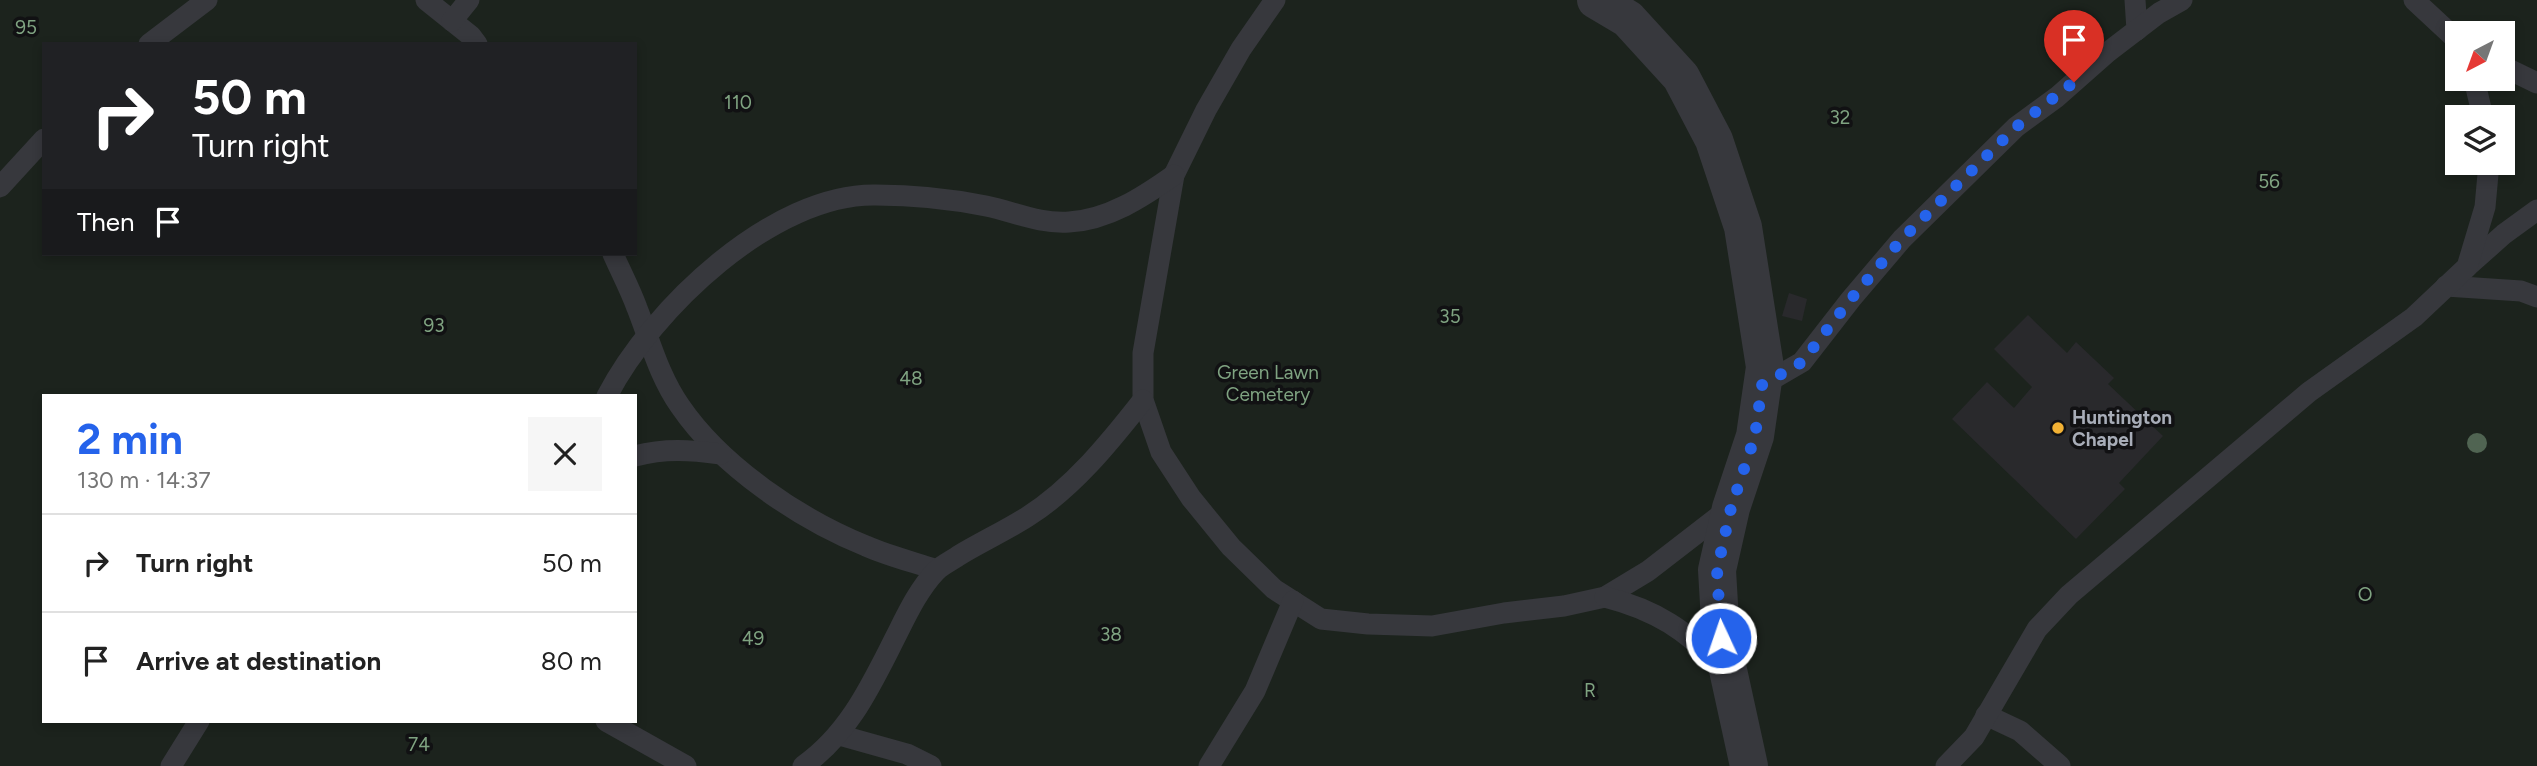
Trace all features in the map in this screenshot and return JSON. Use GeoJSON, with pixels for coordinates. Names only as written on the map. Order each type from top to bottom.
{"type":"FeatureCollection","features":[{"type":"Feature","properties":{"kind":"street"},"geometry":{"type":"LineString","coordinates":[[1596,0],[1620,9],[1681,77],[1714,140],[1743,227],[1765,368],[1755,436],[1731,508],[1717,570],[1721,638],[1749,766]]}},
{"type":"Feature","properties":{"kind":"lane"},"geometry":{"type":"LineString","coordinates":[[152,42],[207,0]]}},
{"type":"Feature","properties":{"kind":"lane"},"geometry":{"type":"LineString","coordinates":[[426,0],[476,42]]}},
{"type":"Feature","properties":{"kind":"lane"},"geometry":{"type":"LineString","coordinates":[[452,21],[469,0]]}},
{"type":"Feature","properties":{"kind":"lane"},"geometry":{"type":"LineString","coordinates":[[1275,0],[1234,61],[1174,175],[1143,354],[1143,400],[1161,452],[1191,498],[1231,547],[1274,589],[1321,619],[1432,626],[1605,597],[1648,571],[1731,508]]}},
{"type":"Feature","properties":{"kind":"lane"},"geometry":{"type":"LineString","coordinates":[[2135,0],[2137,30]]}},
{"type":"Feature","properties":{"kind":"lane"},"geometry":{"type":"LineString","coordinates":[[1762,385],[1802,362],[1902,239],[2016,127],[2057,97],[2108,52],[2159,13],[2182,0]]}},
{"type":"Feature","properties":{"kind":"lane"},"geometry":{"type":"LineString","coordinates":[[2414,0],[2445,29]]}},
{"type":"Feature","properties":{"kind":"lane"},"geometry":{"type":"LineString","coordinates":[[2515,72],[2537,83]]}},
{"type":"Feature","properties":{"kind":"lane"},"geometry":{"type":"LineString","coordinates":[[0,187],[42,141]]}},
{"type":"Feature","properties":{"kind":"lane"},"geometry":{"type":"LineString","coordinates":[[608,394],[647,335],[690,287],[730,255],[781,221],[826,200],[874,194],[986,206],[1040,222],[1070,222],[1098,216],[1138,200],[1174,175]]}},
{"type":"Feature","properties":{"kind":"lane"},"geometry":{"type":"LineString","coordinates":[[2467,267],[2485,207],[2488,175]]}},
{"type":"Feature","properties":{"kind":"lane"},"geometry":{"type":"LineString","coordinates":[[1947,766],[1974,737],[2037,629],[2068,595],[2309,392],[2414,317],[2504,234],[2537,211]]}},
{"type":"Feature","properties":{"kind":"lane"},"geometry":{"type":"LineString","coordinates":[[614,256],[659,367],[680,406],[721,454],[760,488],[820,523],[865,546],[937,570]]}},
{"type":"Feature","properties":{"kind":"lane"},"geometry":{"type":"LineString","coordinates":[[2446,286],[2521,291],[2537,298]]}},
{"type":"Feature","properties":{"kind":"lane"},"geometry":{"type":"LineString","coordinates":[[803,766],[839,735],[865,698],[914,601],[937,570],[1029,516],[1056,494],[1095,458],[1143,400]]}},
{"type":"Feature","properties":{"kind":"lane"},"geometry":{"type":"LineString","coordinates":[[637,456],[686,449],[721,454]]}},
{"type":"Feature","properties":{"kind":"lane"},"geometry":{"type":"LineString","coordinates":[[1605,597],[1636,605],[1661,617],[1699,643],[1729,675]]}},
{"type":"Feature","properties":{"kind":"lane"},"geometry":{"type":"LineString","coordinates":[[1209,766],[1255,691],[1293,601]]}},
{"type":"Feature","properties":{"kind":"lane"},"geometry":{"type":"LineString","coordinates":[[1986,715],[2020,731],[2060,766]]}},
{"type":"Feature","properties":{"kind":"lane"},"geometry":{"type":"LineString","coordinates":[[171,766],[198,723]]}},
{"type":"Feature","properties":{"kind":"lane"},"geometry":{"type":"LineString","coordinates":[[610,723],[687,766]]}},
{"type":"Feature","properties":{"kind":"lane"},"geometry":{"type":"LineString","coordinates":[[839,735],[907,754],[931,766]]}},
{"type":"Feature","properties":{"kind":"green space","name":"Green Lawn Cemetery"},"geometry":{"type":"Polygon","coordinates":[[[0,0],[2537,0],[2537,766],[0,766],[0,0]]]}},
{"type":"Feature","properties":{"kind":"building"},"geometry":{"type":"Polygon","coordinates":[[[1789,293],[1807,299],[1802,321],[1782,316],[1789,293]]]}},
{"type":"Feature","properties":{"kind":"building","name":"Huntington Chapel"},"geometry":{"type":"Polygon","coordinates":[[[2028,315],[2067,353],[2076,342],[2114,378],[2108,384],[2163,436],[2119,483],[2125,489],[2076,539],[1952,419],[1987,382],[2014,408],[2032,387],[1994,349],[2028,315]]]}},
{"type":"Feature","properties":{"kind":"place","name":"Huntington Chapel"},"geometry":{"type":"Point","coordinates":[2058,428]}},
{"type":"Feature","properties":{"kind":"route"},"geometry":{"type":"LineString","coordinates":[[1721,638],[1717,570],[1731,508],[1755,436],[1762,385],[1802,362],[1902,239],[2016,127],[2074,82]]}},
{"type":"Feature","properties":{"kind":"park label","name":"95"},"geometry":{"type":"Point","coordinates":[26,27]}},
{"type":"Feature","properties":{"kind":"park label","name":"110"},"geometry":{"type":"Point","coordinates":[738,102]}},
{"type":"Feature","properties":{"kind":"park label","name":"32"},"geometry":{"type":"Point","coordinates":[1840,117]}},
{"type":"Feature","properties":{"kind":"park label","name":"56"},"geometry":{"type":"Point","coordinates":[2269,181]}},
{"type":"Feature","properties":{"kind":"park label","name":"35"},"geometry":{"type":"Point","coordinates":[1450,316]}},
{"type":"Feature","properties":{"kind":"park label","name":"93"},"geometry":{"type":"Point","coordinates":[434,325]}},
{"type":"Feature","properties":{"kind":"park label","name":"48"},"geometry":{"type":"Point","coordinates":[911,378]}},
{"type":"Feature","properties":{"kind":"park label","name":"O"},"geometry":{"type":"Point","coordinates":[2365,594]}},
{"type":"Feature","properties":{"kind":"park label","name":"38"},"geometry":{"type":"Point","coordinates":[1111,634]}},
{"type":"Feature","properties":{"kind":"park label","name":"49"},"geometry":{"type":"Point","coordinates":[753,638]}},
{"type":"Feature","properties":{"kind":"park label","name":"R"},"geometry":{"type":"Point","coordinates":[1590,690]}},
{"type":"Feature","properties":{"kind":"park label","name":"74"},"geometry":{"type":"Point","coordinates":[419,744]}}]}
